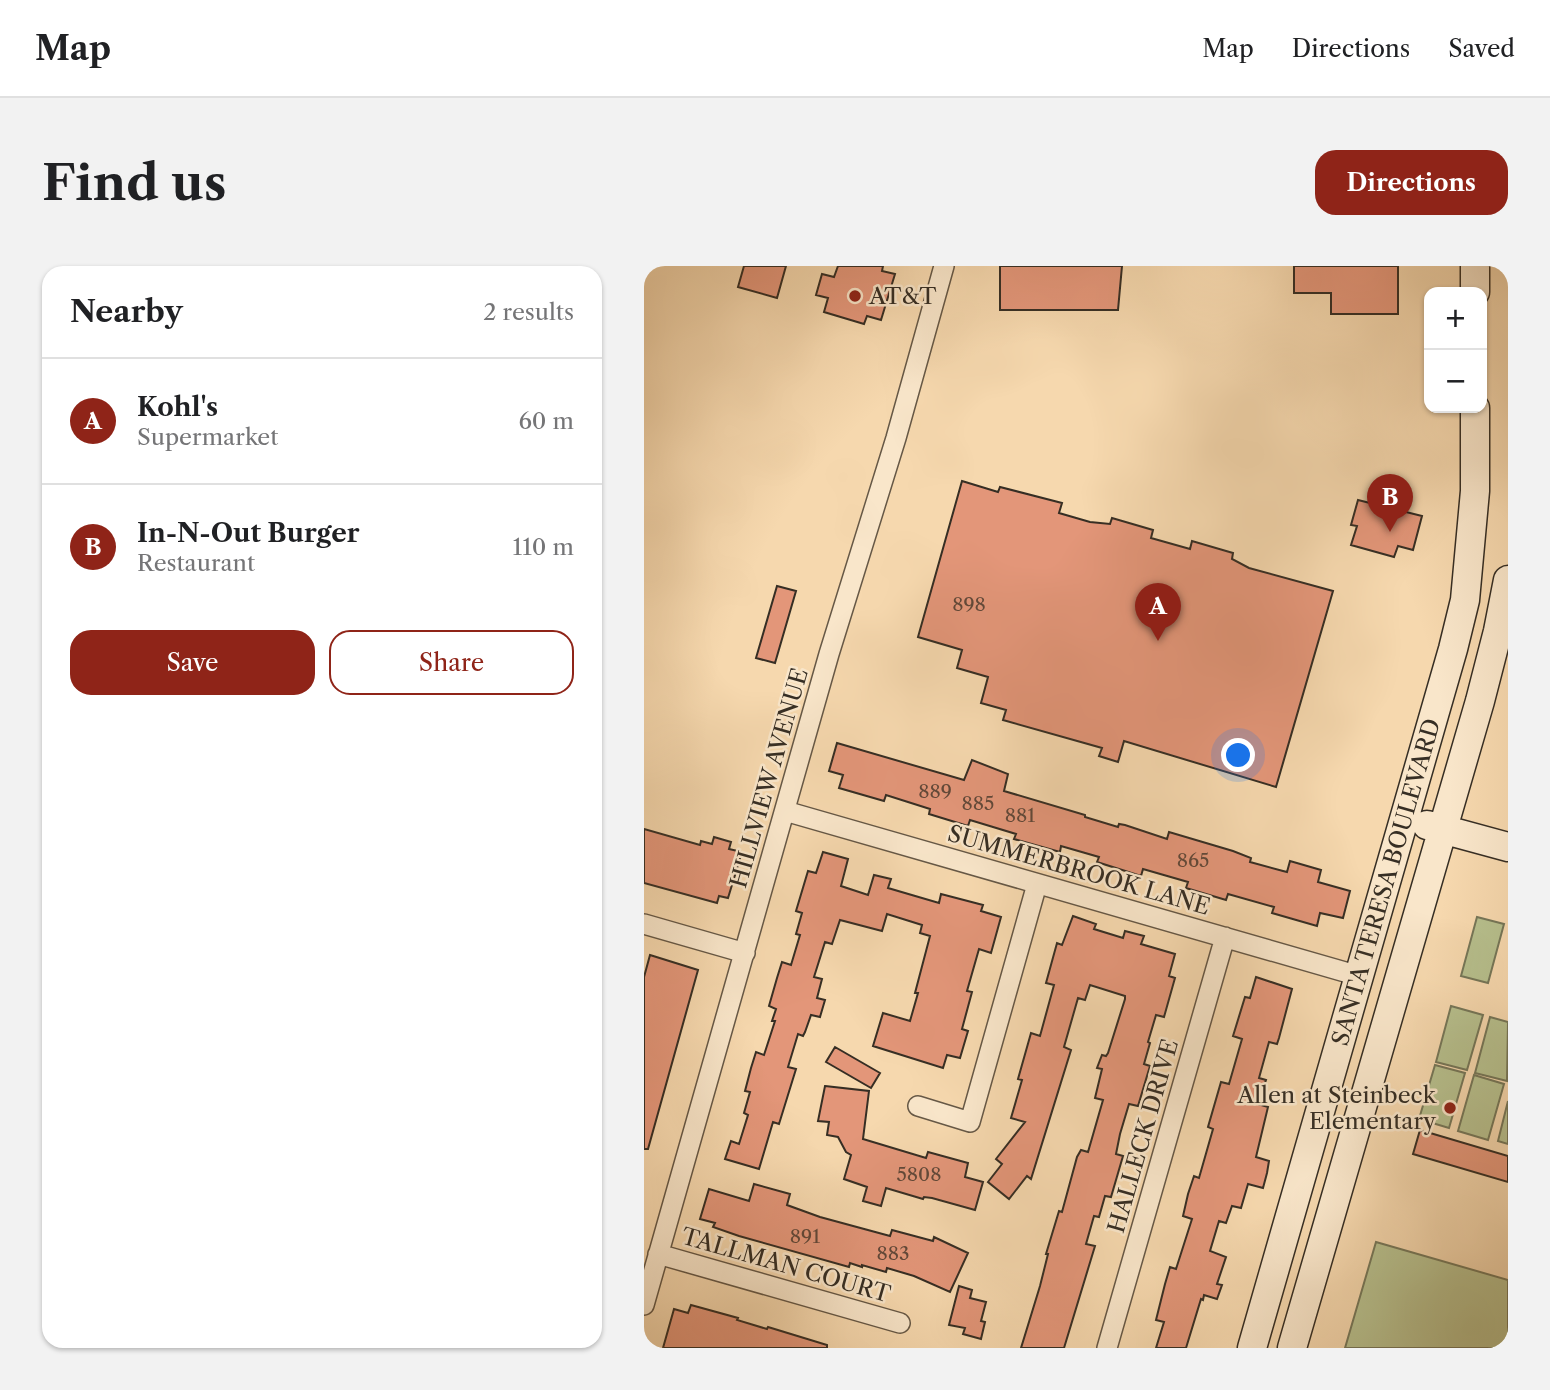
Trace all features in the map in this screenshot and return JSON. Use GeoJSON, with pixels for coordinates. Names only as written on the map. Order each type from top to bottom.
{"type":"FeatureCollection","features":[{"type":"Feature","properties":{"kind":"main road"},"geometry":{"type":"LineString","coordinates":[[1475,266],[1475,287]]}},
{"type":"Feature","properties":{"kind":"main road","name":"SANTA TERESA BOULEVARD"},"geometry":{"type":"LineString","coordinates":[[1252,1348],[1465,600],[1475,491],[1475,413]]}},
{"type":"Feature","properties":{"kind":"main road","name":"SANTA TERESA BOULEVARD"},"geometry":{"type":"LineString","coordinates":[[1292,1348],[1486,677],[1508,580]]}},
{"type":"Feature","properties":{"kind":"main road"},"geometry":{"type":"LineString","coordinates":[[1404,820],[1508,847]]}},
{"type":"Feature","properties":{"kind":"street","name":"HILLVIEW AVENUE"},"geometry":{"type":"LineString","coordinates":[[644,1305],[829,654],[896,438],[944,266]]}},
{"type":"Feature","properties":{"kind":"street","name":"SUMMERBROOK LANE"},"geometry":{"type":"LineString","coordinates":[[785,811],[1359,976]]}},
{"type":"Feature","properties":{"kind":"street"},"geometry":{"type":"LineString","coordinates":[[918,1106],[970,1122],[1037,884]]}},
{"type":"Feature","properties":{"kind":"street"},"geometry":{"type":"LineString","coordinates":[[644,925],[745,953]]}},
{"type":"Feature","properties":{"kind":"street","name":"HALLECK DRIVE"},"geometry":{"type":"LineString","coordinates":[[1107,1348],[1225,937]]}},
{"type":"Feature","properties":{"kind":"street","name":"TALLMAN COURT"},"geometry":{"type":"LineString","coordinates":[[658,1254],[900,1323]]}},
{"type":"Feature","properties":{"kind":"green space"},"geometry":{"type":"Polygon","coordinates":[[[1477,917],[1504,924],[1488,983],[1461,976],[1477,917]]]}},
{"type":"Feature","properties":{"kind":"green space"},"geometry":{"type":"Polygon","coordinates":[[[1451,1006],[1483,1015],[1467,1070],[1436,1062],[1451,1006]]]}},
{"type":"Feature","properties":{"kind":"green space"},"geometry":{"type":"Polygon","coordinates":[[[1490,1017],[1508,1022],[1507,1081],[1475,1073],[1490,1017]]]}},
{"type":"Feature","properties":{"kind":"green space"},"geometry":{"type":"Polygon","coordinates":[[[1435,1065],[1465,1073],[1449,1128],[1419,1119],[1435,1065]]]}},
{"type":"Feature","properties":{"kind":"green space"},"geometry":{"type":"Polygon","coordinates":[[[1474,1075],[1504,1084],[1488,1140],[1458,1131],[1474,1075]]]}},
{"type":"Feature","properties":{"kind":"green space"},"geometry":{"type":"Polygon","coordinates":[[[1508,1101],[1508,1144],[1498,1141],[1508,1101]]]}},
{"type":"Feature","properties":{"kind":"green space"},"geometry":{"type":"Polygon","coordinates":[[[1376,1242],[1508,1280],[1508,1348],[1345,1348],[1376,1242]]]}},
{"type":"Feature","properties":{"kind":"building"},"geometry":{"type":"Polygon","coordinates":[[[744,266],[786,266],[777,298],[738,287],[744,266]]]}},
{"type":"Feature","properties":{"kind":"building","name":"AT&T"},"geometry":{"type":"Polygon","coordinates":[[[838,266],[883,266],[882,271],[895,274],[881,320],[867,316],[864,324],[824,312],[828,298],[816,295],[822,274],[834,277],[838,266]]]}},
{"type":"Feature","properties":{"kind":"building"},"geometry":{"type":"Polygon","coordinates":[[[1000,266],[1122,266],[1118,310],[1000,310],[1000,266]]]}},
{"type":"Feature","properties":{"kind":"building"},"geometry":{"type":"Polygon","coordinates":[[[1294,266],[1398,266],[1398,314],[1331,314],[1331,293],[1294,293],[1294,266]]]}},
{"type":"Feature","properties":{"kind":"building"},"geometry":{"type":"Polygon","coordinates":[[[962,481],[998,492],[1000,487],[1062,503],[1059,513],[1090,522],[1110,524],[1112,518],[1153,530],[1151,538],[1190,549],[1192,541],[1233,553],[1232,559],[1249,568],[1333,591],[1276,787],[1124,741],[1118,762],[1099,756],[1102,748],[1003,720],[1006,710],[981,703],[988,677],[957,668],[962,650],[918,637],[962,481]]]}},
{"type":"Feature","properties":{"kind":"building"},"geometry":{"type":"Polygon","coordinates":[[[1358,500],[1422,516],[1413,550],[1398,546],[1394,557],[1351,545],[1357,526],[1351,525],[1358,500]]]}},
{"type":"Feature","properties":{"kind":"building"},"geometry":{"type":"Polygon","coordinates":[[[777,586],[796,591],[775,663],[756,658],[777,586]]]}},
{"type":"Feature","properties":{"kind":"building"},"geometry":{"type":"Polygon","coordinates":[[[837,743],[964,780],[972,760],[1008,774],[1004,791],[1085,817],[1118,827],[1119,824],[1125,825],[1167,839],[1169,832],[1233,851],[1251,858],[1250,862],[1287,872],[1290,861],[1321,870],[1318,882],[1350,891],[1343,918],[1320,913],[1317,926],[1272,913],[1274,907],[1228,894],[1226,900],[1186,888],[1188,882],[1143,869],[1141,876],[1097,862],[1099,857],[1061,846],[1060,852],[1014,839],[1016,834],[970,820],[968,826],[929,814],[930,809],[886,795],[884,801],[839,788],[843,775],[829,771],[837,743]]]}},
{"type":"Feature","properties":{"kind":"building"},"geometry":{"type":"Polygon","coordinates":[[[644,829],[700,845],[701,841],[712,844],[714,837],[731,842],[729,849],[742,852],[728,898],[719,896],[717,903],[644,883],[644,829]]]}},
{"type":"Feature","properties":{"kind":"building"},"geometry":{"type":"Polygon","coordinates":[[[823,852],[848,859],[841,886],[868,895],[874,875],[891,879],[888,888],[939,903],[941,894],[983,905],[981,911],[1001,917],[991,953],[979,949],[967,991],[972,992],[962,1029],[968,1031],[960,1058],[947,1055],[943,1068],[873,1046],[883,1013],[910,1021],[930,936],[920,933],[922,925],[887,914],[882,931],[840,920],[832,944],[825,942],[814,977],[822,979],[817,998],[825,1000],[820,1017],[811,1015],[803,1036],[798,1034],[788,1067],[796,1069],[779,1124],[773,1122],[759,1169],[725,1159],[731,1141],[739,1144],[748,1115],[744,1113],[750,1092],[745,1091],[751,1068],[756,1052],[764,1055],[775,1021],[772,1021],[776,1009],[769,1006],[777,978],[782,962],[791,965],[800,935],[796,934],[802,913],[796,911],[808,871],[816,873],[823,852]]]}},
{"type":"Feature","properties":{"kind":"building"},"geometry":{"type":"Polygon","coordinates":[[[1073,916],[1096,924],[1094,929],[1123,938],[1125,931],[1144,936],[1141,944],[1175,954],[1169,976],[1175,978],[1164,1017],[1156,1015],[1148,1042],[1150,1043],[1144,1064],[1150,1066],[1138,1106],[1129,1104],[1120,1134],[1116,1154],[1123,1156],[1111,1197],[1105,1196],[1099,1217],[1094,1216],[1086,1244],[1095,1246],[1064,1348],[1021,1348],[1040,1286],[1046,1254],[1059,1211],[1062,1212],[1077,1157],[1081,1150],[1088,1152],[1103,1100],[1095,1098],[1102,1069],[1097,1068],[1102,1055],[1106,1056],[1108,1053],[1125,999],[1125,996],[1090,985],[1085,1000],[1078,998],[1064,1047],[1071,1050],[1031,1179],[1027,1176],[1009,1199],[988,1182],[1002,1164],[996,1159],[1025,1122],[1011,1118],[1022,1080],[1018,1079],[1031,1033],[1040,1036],[1054,985],[1046,983],[1057,943],[1062,945],[1073,916]]]}},
{"type":"Feature","properties":{"kind":"building"},"geometry":{"type":"Polygon","coordinates":[[[650,955],[698,970],[648,1149],[644,1149],[644,977],[650,955]]]}},
{"type":"Feature","properties":{"kind":"building"},"geometry":{"type":"Polygon","coordinates":[[[1256,977],[1292,989],[1277,1044],[1269,1042],[1259,1078],[1266,1080],[1258,1104],[1268,1107],[1256,1157],[1269,1161],[1263,1188],[1248,1184],[1241,1208],[1232,1206],[1226,1223],[1219,1221],[1210,1251],[1226,1257],[1217,1284],[1222,1285],[1217,1299],[1204,1295],[1203,1300],[1201,1299],[1186,1348],[1156,1348],[1164,1322],[1156,1320],[1165,1284],[1170,1267],[1176,1269],[1192,1219],[1183,1216],[1188,1194],[1194,1176],[1199,1178],[1213,1129],[1208,1127],[1221,1082],[1229,1084],[1242,1039],[1233,1036],[1245,997],[1250,998],[1256,977]]]}},
{"type":"Feature","properties":{"kind":"building"},"geometry":{"type":"Polygon","coordinates":[[[835,1047],[880,1073],[871,1088],[826,1062],[835,1047]]]}},
{"type":"Feature","properties":{"kind":"building"},"geometry":{"type":"Polygon","coordinates":[[[825,1086],[869,1091],[863,1139],[926,1158],[928,1152],[968,1163],[965,1177],[983,1182],[975,1210],[886,1188],[881,1206],[863,1201],[867,1187],[844,1179],[851,1155],[846,1152],[838,1137],[827,1135],[829,1122],[818,1121],[825,1086]]]}},
{"type":"Feature","properties":{"kind":"building"},"geometry":{"type":"Polygon","coordinates":[[[1420,1130],[1508,1156],[1508,1182],[1413,1154],[1420,1130]]]}},
{"type":"Feature","properties":{"kind":"building"},"geometry":{"type":"Polygon","coordinates":[[[754,1184],[790,1194],[787,1205],[820,1217],[890,1236],[892,1230],[933,1241],[934,1237],[968,1253],[950,1292],[914,1276],[887,1268],[886,1272],[850,1263],[849,1267],[739,1236],[713,1227],[715,1223],[700,1219],[709,1189],[749,1201],[754,1184]]]}},
{"type":"Feature","properties":{"kind":"building"},"geometry":{"type":"Polygon","coordinates":[[[959,1286],[972,1290],[970,1298],[986,1302],[981,1321],[985,1322],[981,1339],[963,1334],[965,1328],[949,1325],[959,1286]]]}},
{"type":"Feature","properties":{"kind":"building"},"geometry":{"type":"Polygon","coordinates":[[[691,1305],[827,1345],[827,1348],[663,1348],[674,1309],[688,1313],[691,1305]]]}},
{"type":"Feature","properties":{"kind":"place","name":"AT&T"},"geometry":{"type":"Point","coordinates":[855,296]}},
{"type":"Feature","properties":{"kind":"place","name":"In-N-Out Burger"},"geometry":{"type":"Point","coordinates":[1390,532]}},
{"type":"Feature","properties":{"kind":"place","name":"Kohl's"},"geometry":{"type":"Point","coordinates":[1158,641]}},
{"type":"Feature","properties":{"kind":"place","name":"Allen at Steinbeck Elementary"},"geometry":{"type":"Point","coordinates":[1450,1108]}}]}
